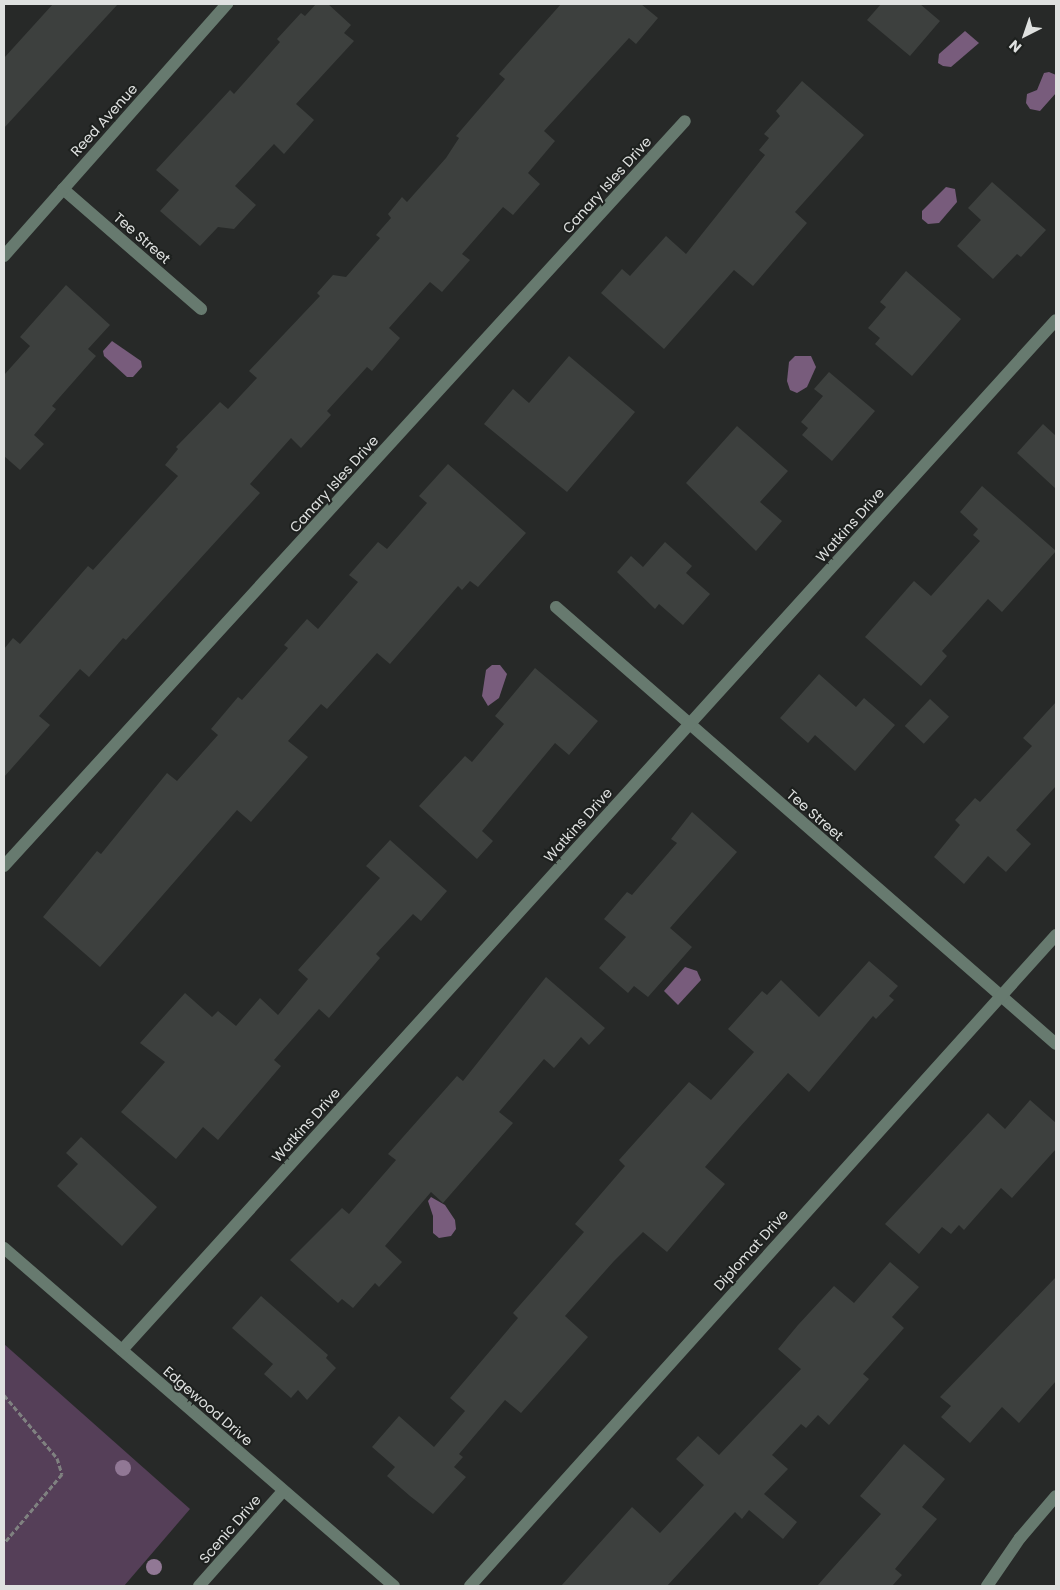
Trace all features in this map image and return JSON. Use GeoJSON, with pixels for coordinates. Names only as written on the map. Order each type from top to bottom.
{"type":"FeatureCollection","features":[{"type":"Feature","properties":{"kind":"street","name":"Reed Avenue"},"geometry":{"type":"LineString","coordinates":[[4,256],[227,4]]}},
{"type":"Feature","properties":{"kind":"street","name":"Canary Isles Drive"},"geometry":{"type":"LineString","coordinates":[[4,866],[685,121]]}},
{"type":"Feature","properties":{"kind":"street","name":"Tee Street"},"geometry":{"type":"LineString","coordinates":[[63,189],[201,309]]}},
{"type":"Feature","properties":{"kind":"street","name":"Watkins Drive"},"geometry":{"type":"LineString","coordinates":[[122,1350],[1056,320]]}},
{"type":"Feature","properties":{"kind":"street","name":"Tee Street"},"geometry":{"type":"LineString","coordinates":[[556,607],[688,725],[1056,1044]]}},
{"type":"Feature","properties":{"kind":"street","name":"Diplomat Drive"},"geometry":{"type":"LineString","coordinates":[[470,1586],[1056,935]]}},
{"type":"Feature","properties":{"kind":"street","name":"Edgewood Drive"},"geometry":{"type":"LineString","coordinates":[[4,1248],[394,1586]]}},
{"type":"Feature","properties":{"kind":"street","name":"Scenic Drive"},"geometry":{"type":"LineString","coordinates":[[199,1586],[283,1491]]}},
{"type":"Feature","properties":{"kind":"street"},"geometry":{"type":"LineString","coordinates":[[988,1586],[1020,1538],[1056,1496]]}},
{"type":"Feature","properties":{"kind":"path"},"geometry":{"type":"LineString","coordinates":[[4,1395],[57,1458],[62,1474],[4,1543]]}},
{"type":"Feature","properties":{"kind":"shaded area"},"geometry":{"type":"Polygon","coordinates":[[[965,31],[979,43],[951,67],[938,63],[939,54],[965,31]]]}},
{"type":"Feature","properties":{"kind":"shaded area"},"geometry":{"type":"Polygon","coordinates":[[[1049,72],[1056,75],[1056,93],[1040,111],[1030,109],[1026,103],[1027,94],[1037,90],[1044,73],[1049,72]]]}},
{"type":"Feature","properties":{"kind":"shaded area"},"geometry":{"type":"Polygon","coordinates":[[[946,187],[955,189],[957,202],[939,223],[928,224],[922,219],[922,211],[946,187]]]}},
{"type":"Feature","properties":{"kind":"shaded area"},"geometry":{"type":"Polygon","coordinates":[[[112,341],[141,361],[142,367],[133,377],[127,377],[104,356],[103,351],[112,341]]]}},
{"type":"Feature","properties":{"kind":"shaded area"},"geometry":{"type":"Polygon","coordinates":[[[795,356],[811,356],[816,367],[807,387],[797,393],[790,390],[787,381],[789,362],[795,356]]]}},
{"type":"Feature","properties":{"kind":"shaded area"},"geometry":{"type":"Polygon","coordinates":[[[492,665],[500,665],[507,674],[499,698],[488,706],[482,696],[486,670],[492,665]]]}},
{"type":"Feature","properties":{"kind":"shaded area"},"geometry":{"type":"Polygon","coordinates":[[[685,967],[697,971],[701,980],[678,1005],[664,991],[685,967]]]}},
{"type":"Feature","properties":{"kind":"shaded area"},"geometry":{"type":"Polygon","coordinates":[[[431,1197],[445,1205],[455,1220],[456,1229],[451,1236],[439,1238],[433,1233],[433,1216],[428,1201],[431,1197]]]}},
{"type":"Feature","properties":{"kind":"shaded area"},"geometry":{"type":"Polygon","coordinates":[[[4,1344],[190,1509],[124,1586],[4,1586],[4,1344]]]}},
{"type":"Feature","properties":{"kind":"building"},"geometry":{"type":"Polygon","coordinates":[[[53,4],[118,4],[4,128],[4,58],[53,4]]]}},
{"type":"Feature","properties":{"kind":"building"},"geometry":{"type":"Polygon","coordinates":[[[316,4],[328,4],[351,25],[344,33],[354,41],[296,104],[314,120],[284,154],[274,144],[235,186],[256,205],[234,229],[218,227],[200,246],[160,211],[179,190],[156,170],[230,90],[234,94],[280,42],[277,39],[301,13],[305,16],[316,4]]]}},
{"type":"Feature","properties":{"kind":"building"},"geometry":{"type":"Polygon","coordinates":[[[561,4],[641,4],[658,18],[636,44],[629,38],[544,131],[555,141],[528,173],[540,184],[513,215],[503,207],[462,254],[470,260],[442,292],[430,282],[389,328],[400,338],[372,371],[367,367],[327,411],[331,415],[301,448],[291,438],[250,484],[260,493],[126,640],[123,638],[89,677],[80,669],[39,716],[50,725],[4,777],[4,649],[13,638],[20,644],[88,566],[93,570],[178,476],[165,465],[178,449],[176,447],[220,402],[228,409],[257,378],[249,371],[320,296],[317,293],[333,275],[346,277],[380,238],[376,235],[391,218],[388,214],[402,197],[407,202],[446,158],[459,138],[456,136],[505,79],[499,74],[561,4]]]}},
{"type":"Feature","properties":{"kind":"building"},"geometry":{"type":"Polygon","coordinates":[[[881,4],[920,4],[940,21],[910,56],[867,20],[881,4]]]}},
{"type":"Feature","properties":{"kind":"building"},"geometry":{"type":"Polygon","coordinates":[[[802,81],[864,135],[795,212],[807,223],[753,286],[734,270],[664,349],[601,293],[622,269],[630,276],[666,236],[686,254],[765,155],[759,150],[769,138],[764,134],[780,116],[776,111],[802,81]]]}},
{"type":"Feature","properties":{"kind":"building"},"geometry":{"type":"Polygon","coordinates":[[[992,182],[1046,230],[1021,257],[1017,254],[993,279],[957,246],[981,220],[968,208],[992,182]]]}},
{"type":"Feature","properties":{"kind":"building"},"geometry":{"type":"Polygon","coordinates":[[[906,271],[961,319],[912,376],[875,344],[880,338],[868,328],[886,307],[880,302],[906,271]]]}},
{"type":"Feature","properties":{"kind":"building"},"geometry":{"type":"Polygon","coordinates":[[[66,285],[110,325],[88,349],[96,356],[52,406],[56,409],[34,435],[44,444],[20,470],[4,456],[4,375],[30,346],[20,337],[66,285]]]}},
{"type":"Feature","properties":{"kind":"building"},"geometry":{"type":"Polygon","coordinates":[[[569,356],[635,412],[567,492],[484,424],[513,389],[529,403],[569,356]]]}},
{"type":"Feature","properties":{"kind":"building"},"geometry":{"type":"Polygon","coordinates":[[[829,372],[875,411],[832,461],[802,435],[808,428],[801,422],[823,396],[814,389],[829,372]]]}},
{"type":"Feature","properties":{"kind":"building"},"geometry":{"type":"Polygon","coordinates":[[[1043,424],[1056,436],[1056,489],[1017,453],[1043,424]]]}},
{"type":"Feature","properties":{"kind":"building"},"geometry":{"type":"Polygon","coordinates":[[[737,426],[788,471],[760,502],[782,521],[756,551],[686,483],[737,426]]]}},
{"type":"Feature","properties":{"kind":"building"},"geometry":{"type":"Polygon","coordinates":[[[448,464],[526,533],[478,587],[470,581],[462,590],[458,586],[390,664],[377,653],[327,709],[321,704],[288,741],[308,757],[251,822],[237,810],[100,967],[43,917],[97,851],[101,854],[167,773],[177,781],[218,735],[211,729],[238,697],[242,700],[288,648],[284,645],[307,619],[318,629],[358,582],[349,575],[378,542],[387,549],[427,503],[419,496],[448,464]]]}},
{"type":"Feature","properties":{"kind":"building"},"geometry":{"type":"Polygon","coordinates":[[[982,486],[1056,551],[1002,612],[988,599],[942,651],[947,656],[921,686],[865,637],[914,581],[931,596],[980,541],[973,535],[978,529],[960,512],[982,486]]]}},
{"type":"Feature","properties":{"kind":"building"},"geometry":{"type":"Polygon","coordinates":[[[665,542],[692,566],[686,573],[710,594],[683,625],[659,604],[655,609],[617,572],[631,556],[643,567],[665,542]]]}},
{"type":"Feature","properties":{"kind":"building"},"geometry":{"type":"Polygon","coordinates":[[[535,668],[598,721],[569,755],[555,743],[482,831],[493,841],[477,859],[419,806],[465,756],[472,762],[504,724],[495,716],[535,668]]]}},
{"type":"Feature","properties":{"kind":"building"},"geometry":{"type":"Polygon","coordinates":[[[819,674],[856,707],[864,698],[895,725],[855,771],[815,735],[808,743],[780,718],[819,674]]]}},
{"type":"Feature","properties":{"kind":"building"},"geometry":{"type":"Polygon","coordinates":[[[930,699],[949,717],[924,744],[905,726],[930,699]]]}},
{"type":"Feature","properties":{"kind":"building"},"geometry":{"type":"Polygon","coordinates":[[[1056,702],[1056,786],[1016,830],[1031,844],[1006,872],[988,856],[964,884],[934,857],[960,825],[955,820],[975,798],[980,802],[1032,746],[1023,738],[1056,702]]]}},
{"type":"Feature","properties":{"kind":"building"},"geometry":{"type":"Polygon","coordinates":[[[692,812],[737,852],[670,928],[692,947],[648,997],[634,986],[628,993],[599,968],[626,937],[604,919],[627,892],[632,895],[677,843],[671,839],[692,812]]]}},
{"type":"Feature","properties":{"kind":"building"},"geometry":{"type":"Polygon","coordinates":[[[390,840],[447,891],[421,921],[413,914],[376,954],[380,958],[329,1018],[319,1009],[274,1060],[281,1066],[218,1140],[203,1127],[176,1159],[121,1112],[165,1062],[140,1043],[185,993],[212,1017],[218,1011],[236,1026],[260,998],[278,1015],[308,979],[298,970],[380,878],[366,866],[390,840]]]}},
{"type":"Feature","properties":{"kind":"building"},"geometry":{"type":"Polygon","coordinates":[[[869,961],[898,986],[889,996],[894,1000],[876,1019],[873,1016],[809,1092],[788,1073],[705,1167],[725,1184],[667,1252],[643,1232],[614,1261],[565,1316],[588,1337],[521,1413],[505,1400],[459,1454],[463,1457],[454,1467],[466,1477],[433,1514],[387,1476],[395,1467],[372,1447],[399,1416],[434,1447],[465,1411],[450,1398],[518,1318],[513,1313],[584,1232],[575,1224],[625,1166],[619,1160],[689,1082],[711,1100],[754,1052],[728,1029],[762,991],[767,995],[781,980],[819,1017],[869,961]]]}},
{"type":"Feature","properties":{"kind":"building"},"geometry":{"type":"Polygon","coordinates":[[[546,977],[605,1028],[589,1045],[581,1037],[554,1068],[544,1059],[499,1112],[513,1123],[443,1203],[431,1192],[385,1246],[402,1262],[379,1287],[375,1283],[353,1308],[342,1299],[338,1303],[290,1260],[342,1208],[349,1214],[396,1160],[388,1154],[457,1076],[463,1081],[546,977]]]}},
{"type":"Feature","properties":{"kind":"building"},"geometry":{"type":"Polygon","coordinates":[[[1030,1100],[1056,1123],[1056,1149],[1012,1198],[1001,1188],[964,1230],[959,1225],[951,1234],[942,1227],[919,1254],[885,1224],[988,1113],[1005,1129],[1030,1100]]]}},
{"type":"Feature","properties":{"kind":"building"},"geometry":{"type":"Polygon","coordinates":[[[81,1137],[157,1207],[122,1246],[57,1186],[78,1164],[66,1153],[81,1137]]]}},
{"type":"Feature","properties":{"kind":"building"},"geometry":{"type":"Polygon","coordinates":[[[890,1262],[919,1287],[892,1317],[904,1328],[863,1374],[869,1379],[829,1425],[818,1415],[806,1428],[801,1424],[772,1455],[788,1469],[764,1494],[797,1522],[783,1539],[749,1510],[742,1519],[735,1512],[667,1586],[561,1586],[632,1507],[660,1533],[704,1485],[676,1459],[698,1436],[719,1455],[801,1369],[778,1349],[798,1325],[834,1286],[854,1303],[890,1262]]]}},
{"type":"Feature","properties":{"kind":"building"},"geometry":{"type":"Polygon","coordinates":[[[1056,1277],[1056,1381],[1019,1423],[1002,1407],[970,1443],[941,1417],[951,1406],[940,1397],[1056,1277]]]}},
{"type":"Feature","properties":{"kind":"building"},"geometry":{"type":"Polygon","coordinates":[[[261,1296],[328,1355],[326,1358],[336,1368],[307,1400],[298,1390],[291,1398],[264,1374],[273,1364],[232,1328],[261,1296]]]}},
{"type":"Feature","properties":{"kind":"building"},"geometry":{"type":"Polygon","coordinates":[[[904,1444],[945,1479],[922,1507],[937,1519],[895,1569],[902,1575],[892,1586],[817,1586],[881,1514],[860,1496],[904,1444]]]}}]}
